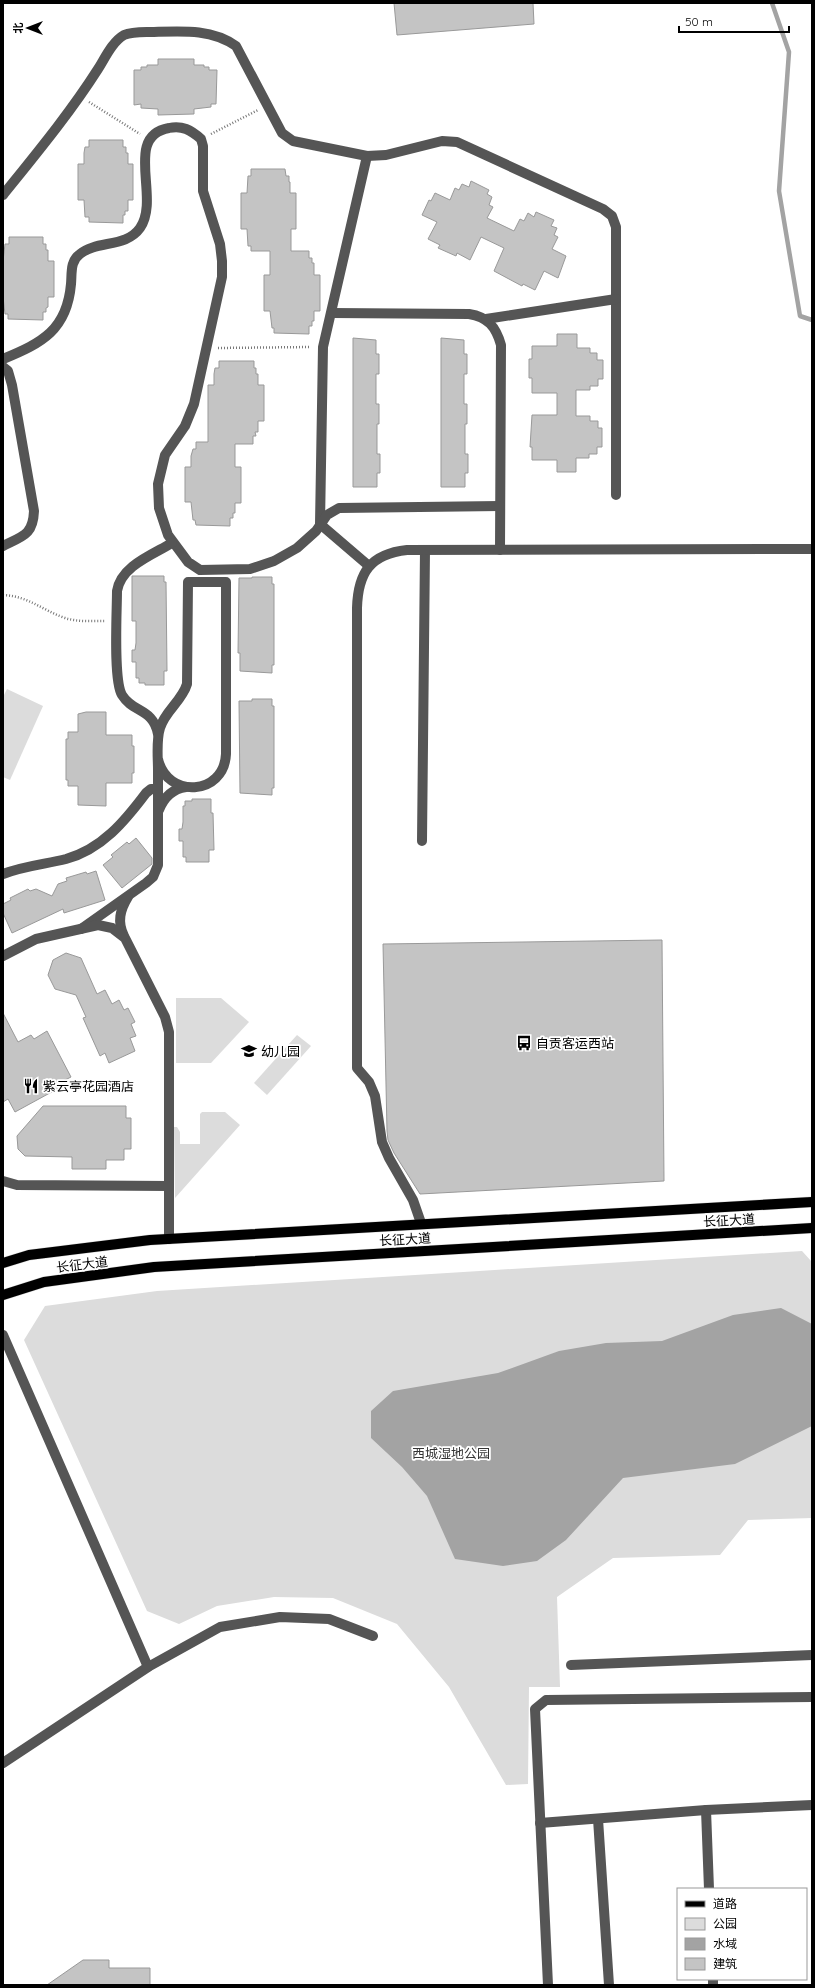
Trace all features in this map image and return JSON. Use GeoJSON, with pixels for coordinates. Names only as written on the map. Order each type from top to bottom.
{"type":"FeatureCollection","features":[{"type":"Feature","properties":{"kind":"main road"},"geometry":{"type":"LineString","coordinates":[[797,1203],[812,1198]]}},
{"type":"Feature","properties":{"kind":"main road","name":"长征大道"},"geometry":{"type":"LineString","coordinates":[[3,1261],[30,1255],[169,1239],[421,1223],[812,1202]]}},
{"type":"Feature","properties":{"kind":"main road"},"geometry":{"type":"LineString","coordinates":[[800,1228],[812,1233]]}},
{"type":"Feature","properties":{"kind":"main road","name":"长征大道"},"geometry":{"type":"LineString","coordinates":[[3,1295],[44,1282],[154,1267],[812,1228]]}},
{"type":"Feature","properties":{"kind":"street"},"geometry":{"type":"LineString","coordinates":[[3,195],[81,97],[114,44],[124,35],[134,33],[190,31],[210,34],[226,39],[236,46],[282,133],[293,141],[367,156],[386,155],[442,141],[457,142],[603,209],[612,216],[616,228],[616,495]]}},
{"type":"Feature","properties":{"kind":"street"},"geometry":{"type":"LineString","coordinates":[[3,359],[32,348],[52,332],[64,314],[70,291],[72,262],[80,253],[93,248],[124,241],[139,230],[147,217],[148,198],[144,155],[149,140],[157,132],[168,128],[183,127],[201,139],[203,146],[203,191],[220,244],[222,277],[194,404],[185,426],[165,455],[158,484],[161,517],[172,543],[194,567],[205,570],[226,570],[261,566],[285,556],[307,540],[327,515],[339,508]]}},
{"type":"Feature","properties":{"kind":"street"},"geometry":{"type":"LineString","coordinates":[[320,524],[323,347],[367,156]]}},
{"type":"Feature","properties":{"kind":"street"},"geometry":{"type":"LineString","coordinates":[[332,313],[469,314],[486,319],[616,299]]}},
{"type":"Feature","properties":{"kind":"street"},"geometry":{"type":"LineString","coordinates":[[486,319],[498,333],[501,345],[500,550]]}},
{"type":"Feature","properties":{"kind":"street"},"geometry":{"type":"LineString","coordinates":[[3,367],[8,371],[12,385],[34,511],[33,523],[28,533],[3,546]]}},
{"type":"Feature","properties":{"kind":"street"},"geometry":{"type":"LineString","coordinates":[[321,498],[326,506],[339,508],[500,506]]}},
{"type":"Feature","properties":{"kind":"street"},"geometry":{"type":"LineString","coordinates":[[320,524],[369,566]]}},
{"type":"Feature","properties":{"kind":"street"},"geometry":{"type":"LineString","coordinates":[[158,734],[151,716],[126,700],[120,691],[117,679],[117,591],[118,584],[124,573],[172,543]]}},
{"type":"Feature","properties":{"kind":"street"},"geometry":{"type":"LineString","coordinates":[[421,1223],[413,1200],[389,1158],[382,1142],[375,1096],[369,1082],[357,1068],[357,608],[358,590],[362,577],[369,566],[379,557],[392,552],[425,550],[812,549]]}},
{"type":"Feature","properties":{"kind":"street"},"geometry":{"type":"LineString","coordinates":[[422,841],[425,550]]}},
{"type":"Feature","properties":{"kind":"street"},"geometry":{"type":"LineString","coordinates":[[158,814],[166,797],[176,789],[201,786],[213,782],[223,770],[226,763],[226,570]]}},
{"type":"Feature","properties":{"kind":"street"},"geometry":{"type":"LineString","coordinates":[[81,929],[146,883],[156,872],[158,865],[158,734],[163,721],[182,697],[187,684],[188,582],[226,582]]}},
{"type":"Feature","properties":{"kind":"street"},"geometry":{"type":"LineString","coordinates":[[158,759],[160,767],[166,776],[174,783],[186,787]]}},
{"type":"Feature","properties":{"kind":"street"},"geometry":{"type":"LineString","coordinates":[[3,874],[86,852],[121,825],[146,793],[151,789],[158,789]]}},
{"type":"Feature","properties":{"kind":"street"},"geometry":{"type":"LineString","coordinates":[[129,895],[123,905],[120,921],[121,930],[165,1017],[169,1032],[169,1239]]}},
{"type":"Feature","properties":{"kind":"street"},"geometry":{"type":"LineString","coordinates":[[3,956],[36,939],[81,929],[105,926],[118,931],[125,938]]}},
{"type":"Feature","properties":{"kind":"street"},"geometry":{"type":"LineString","coordinates":[[3,1181],[17,1185],[169,1186]]}},
{"type":"Feature","properties":{"kind":"street"},"geometry":{"type":"LineString","coordinates":[[3,1335],[148,1667]]}},
{"type":"Feature","properties":{"kind":"street"},"geometry":{"type":"LineString","coordinates":[[3,1763],[148,1667],[220,1627],[280,1617],[329,1619],[373,1636]]}},
{"type":"Feature","properties":{"kind":"street"},"geometry":{"type":"LineString","coordinates":[[571,1665],[812,1655]]}},
{"type":"Feature","properties":{"kind":"street"},"geometry":{"type":"LineString","coordinates":[[548,1985],[535,1709],[546,1700],[812,1697]]}},
{"type":"Feature","properties":{"kind":"street"},"geometry":{"type":"LineString","coordinates":[[540,1824],[706,1810],[812,1804]]}},
{"type":"Feature","properties":{"kind":"street"},"geometry":{"type":"LineString","coordinates":[[706,1810],[709,1888]]}},
{"type":"Feature","properties":{"kind":"street"},"geometry":{"type":"LineString","coordinates":[[598,1819],[609,1985]]}},
{"type":"Feature","properties":{"kind":"path"},"geometry":{"type":"LineString","coordinates":[[81,97],[149,140]]}},
{"type":"Feature","properties":{"kind":"path"},"geometry":{"type":"LineString","coordinates":[[201,139],[267,105]]}},
{"type":"Feature","properties":{"kind":"path"},"geometry":{"type":"LineString","coordinates":[[207,348],[323,347]]}},
{"type":"Feature","properties":{"kind":"path"},"geometry":{"type":"LineString","coordinates":[[3,595],[16,596],[25,599],[64,618],[75,620],[117,621]]}},
{"type":"Feature","properties":{"kind":"green space"},"geometry":{"type":"Polygon","coordinates":[[[7,689],[43,706],[10,780],[3,777],[3,697],[7,689]]]}},
{"type":"Feature","properties":{"kind":"green space"},"geometry":{"type":"Polygon","coordinates":[[[176,998],[221,998],[249,1022],[211,1063],[176,1063],[176,998]]]}},
{"type":"Feature","properties":{"kind":"green space"},"geometry":{"type":"Polygon","coordinates":[[[297,1035],[311,1046],[267,1095],[254,1083],[297,1035]]]}},
{"type":"Feature","properties":{"kind":"green space"},"geometry":{"type":"Polygon","coordinates":[[[202,1112],[225,1112],[240,1125],[175,1198],[174,1127],[177,1127],[180,1132],[180,1144],[200,1144],[200,1114],[202,1112]]]}},
{"type":"Feature","properties":{"kind":"green space","name":"西城湿地公园"},"geometry":{"type":"Polygon","coordinates":[[[802,1251],[812,1262],[812,1518],[748,1520],[720,1555],[613,1558],[557,1597],[560,1687],[529,1687],[528,1784],[506,1785],[449,1687],[397,1624],[333,1598],[274,1597],[217,1606],[179,1624],[147,1611],[24,1340],[45,1306],[157,1291],[802,1251]]]}},
{"type":"Feature","properties":{"kind":"water"},"geometry":{"type":"Polygon","coordinates":[[[781,1308],[812,1324],[812,1426],[735,1464],[623,1478],[566,1540],[537,1561],[503,1566],[455,1559],[427,1496],[402,1467],[371,1438],[371,1411],[393,1391],[498,1373],[559,1351],[606,1343],[662,1341],[733,1315],[781,1308]]]}},
{"type":"Feature","properties":{"kind":"building"},"geometry":{"type":"Polygon","coordinates":[[[394,3],[533,3],[534,24],[397,35],[394,3]]]}},
{"type":"Feature","properties":{"kind":"building"},"geometry":{"type":"Polygon","coordinates":[[[158,59],[194,59],[194,65],[204,65],[204,67],[209,67],[209,70],[217,70],[216,104],[211,104],[211,107],[194,109],[194,114],[158,115],[158,109],[141,108],[141,104],[134,105],[134,70],[141,70],[141,67],[147,67],[147,65],[158,65],[158,59]]]}},
{"type":"Feature","properties":{"kind":"building"},"geometry":{"type":"Polygon","coordinates":[[[89,140],[123,140],[123,147],[126,147],[126,153],[128,153],[128,164],[133,164],[133,200],[128,200],[128,211],[125,211],[125,215],[123,215],[123,223],[89,222],[89,217],[85,217],[84,200],[78,200],[78,164],[84,164],[85,147],[89,147],[89,140]]]}},
{"type":"Feature","properties":{"kind":"building"},"geometry":{"type":"Polygon","coordinates":[[[251,169],[285,169],[286,176],[289,176],[290,193],[296,193],[296,229],[291,229],[291,251],[309,251],[309,258],[312,258],[312,263],[314,263],[314,275],[320,275],[320,311],[314,311],[314,321],[312,321],[312,326],[309,326],[309,334],[274,333],[270,311],[264,311],[264,275],[270,275],[270,251],[251,251],[251,246],[248,246],[247,229],[241,229],[241,193],[247,193],[248,176],[251,176],[251,169]]]}},
{"type":"Feature","properties":{"kind":"building"},"geometry":{"type":"Polygon","coordinates":[[[471,181],[489,190],[487,194],[492,197],[489,205],[493,207],[487,218],[514,231],[520,219],[524,221],[528,213],[534,217],[536,212],[554,220],[551,226],[557,228],[554,235],[558,237],[552,249],[566,256],[558,278],[544,271],[535,290],[523,284],[522,286],[494,271],[504,248],[481,237],[470,260],[457,253],[456,256],[438,248],[440,245],[428,239],[437,222],[422,215],[429,200],[431,201],[435,193],[450,200],[455,188],[459,190],[462,184],[469,187],[471,181]]]}},
{"type":"Feature","properties":{"kind":"building"},"geometry":{"type":"Polygon","coordinates":[[[9,237],[43,237],[43,244],[46,244],[46,250],[48,250],[48,261],[54,261],[54,297],[48,297],[48,307],[46,308],[46,312],[43,312],[43,320],[8,319],[8,314],[5,314],[3,297],[3,261],[5,244],[9,244],[9,237]]]}},
{"type":"Feature","properties":{"kind":"building"},"geometry":{"type":"Polygon","coordinates":[[[557,334],[577,334],[577,348],[590,348],[590,353],[597,353],[597,360],[603,360],[603,379],[598,379],[598,386],[590,386],[590,390],[576,390],[576,416],[590,416],[590,421],[598,421],[598,428],[602,428],[602,447],[597,447],[597,454],[589,454],[589,458],[576,458],[576,472],[557,472],[557,460],[532,460],[532,447],[530,447],[532,415],[557,415],[557,393],[532,393],[532,378],[529,378],[529,359],[532,359],[532,346],[557,346],[557,334]]]}},
{"type":"Feature","properties":{"kind":"building"},"geometry":{"type":"Polygon","coordinates":[[[353,338],[376,340],[376,354],[379,354],[379,374],[376,374],[376,404],[379,404],[377,454],[380,454],[380,473],[377,473],[377,487],[353,487],[353,338]]]}},
{"type":"Feature","properties":{"kind":"building"},"geometry":{"type":"Polygon","coordinates":[[[441,338],[464,340],[464,354],[467,354],[467,374],[464,374],[464,404],[467,404],[465,454],[468,454],[468,473],[465,473],[465,487],[441,487],[441,338]]]}},
{"type":"Feature","properties":{"kind":"building"},"geometry":{"type":"Polygon","coordinates":[[[219,361],[254,361],[254,368],[256,368],[256,374],[258,374],[258,385],[264,385],[264,421],[258,421],[258,432],[255,432],[256,436],[253,436],[253,444],[235,444],[235,467],[241,467],[241,503],[235,503],[235,513],[233,513],[233,518],[230,518],[230,526],[196,525],[195,520],[193,520],[191,502],[185,502],[185,467],[191,467],[191,456],[193,449],[196,449],[196,442],[208,442],[208,385],[214,385],[215,368],[219,368],[219,361]]]}},
{"type":"Feature","properties":{"kind":"building"},"geometry":{"type":"Polygon","coordinates":[[[132,576],[164,576],[164,582],[166,582],[167,671],[164,671],[164,685],[145,685],[145,683],[139,683],[139,678],[136,678],[136,662],[132,662],[132,650],[135,650],[136,643],[136,621],[132,621],[132,576]]]}},
{"type":"Feature","properties":{"kind":"building"},"geometry":{"type":"Polygon","coordinates":[[[272,577],[272,584],[274,584],[274,665],[272,665],[272,673],[240,671],[240,653],[238,653],[239,578],[272,577]]]}},
{"type":"Feature","properties":{"kind":"building"},"geometry":{"type":"Polygon","coordinates":[[[252,699],[272,699],[272,706],[274,706],[274,788],[272,788],[272,795],[240,793],[239,701],[252,701],[252,699]]]}},
{"type":"Feature","properties":{"kind":"building"},"geometry":{"type":"Polygon","coordinates":[[[86,712],[106,712],[106,735],[132,735],[132,746],[134,746],[134,773],[132,773],[132,783],[106,783],[106,806],[78,805],[78,786],[68,786],[68,780],[66,780],[66,739],[68,739],[68,732],[78,732],[78,714],[86,712]]]}},
{"type":"Feature","properties":{"kind":"building"},"geometry":{"type":"Polygon","coordinates":[[[192,799],[211,799],[214,850],[209,850],[209,862],[186,862],[186,857],[183,857],[183,841],[179,841],[179,829],[182,829],[183,806],[185,806],[185,801],[192,801],[192,799]]]}},
{"type":"Feature","properties":{"kind":"building"},"geometry":{"type":"Polygon","coordinates":[[[136,838],[152,858],[152,864],[122,888],[103,865],[113,857],[111,855],[127,842],[129,844],[136,838]]]}},
{"type":"Feature","properties":{"kind":"building"},"geometry":{"type":"Polygon","coordinates":[[[96,871],[105,900],[64,913],[63,909],[12,933],[3,913],[3,904],[11,900],[10,898],[28,889],[30,891],[36,889],[52,896],[58,884],[67,881],[66,878],[86,872],[87,874],[96,871]]]}},
{"type":"Feature","properties":{"kind":"building","name":"自贡客运西站"},"geometry":{"type":"Polygon","coordinates":[[[662,940],[664,1181],[420,1194],[394,1153],[388,1140],[383,944],[662,940]]]}},
{"type":"Feature","properties":{"kind":"building"},"geometry":{"type":"Polygon","coordinates":[[[66,953],[81,958],[97,994],[105,990],[112,1004],[119,1000],[124,1010],[128,1008],[135,1022],[131,1024],[136,1036],[130,1038],[135,1051],[109,1063],[105,1053],[100,1056],[83,1018],[86,1017],[76,995],[55,989],[48,975],[53,960],[66,953]]]}},
{"type":"Feature","properties":{"kind":"building"},"geometry":{"type":"Polygon","coordinates":[[[3,1013],[18,1042],[31,1035],[34,1039],[47,1031],[71,1077],[57,1084],[59,1088],[15,1112],[8,1099],[3,1102],[3,1013]]]}},
{"type":"Feature","properties":{"kind":"building"},"geometry":{"type":"Polygon","coordinates":[[[43,1106],[126,1106],[126,1118],[131,1118],[131,1149],[124,1149],[124,1160],[106,1160],[106,1169],[72,1169],[72,1157],[25,1156],[18,1149],[17,1136],[43,1106]]]}},
{"type":"Feature","properties":{"kind":"building"},"geometry":{"type":"Polygon","coordinates":[[[83,1960],[109,1960],[109,1968],[150,1968],[150,1985],[47,1985],[83,1960]]]}},
{"type":"Feature","properties":{"kind":"waterway"},"geometry":{"type":"LineString","coordinates":[[772,3],[789,52],[779,191],[800,316],[812,320]]}},
{"type":"Feature","properties":{"kind":"place","name":"自贡客运西站"},"geometry":{"type":"Point","coordinates":[524,1043]}},
{"type":"Feature","properties":{"kind":"place","name":"幼儿园"},"geometry":{"type":"Point","coordinates":[249,1051]}},
{"type":"Feature","properties":{"kind":"place","name":"紫云亭花园酒店"},"geometry":{"type":"Point","coordinates":[31,1086]}}]}
